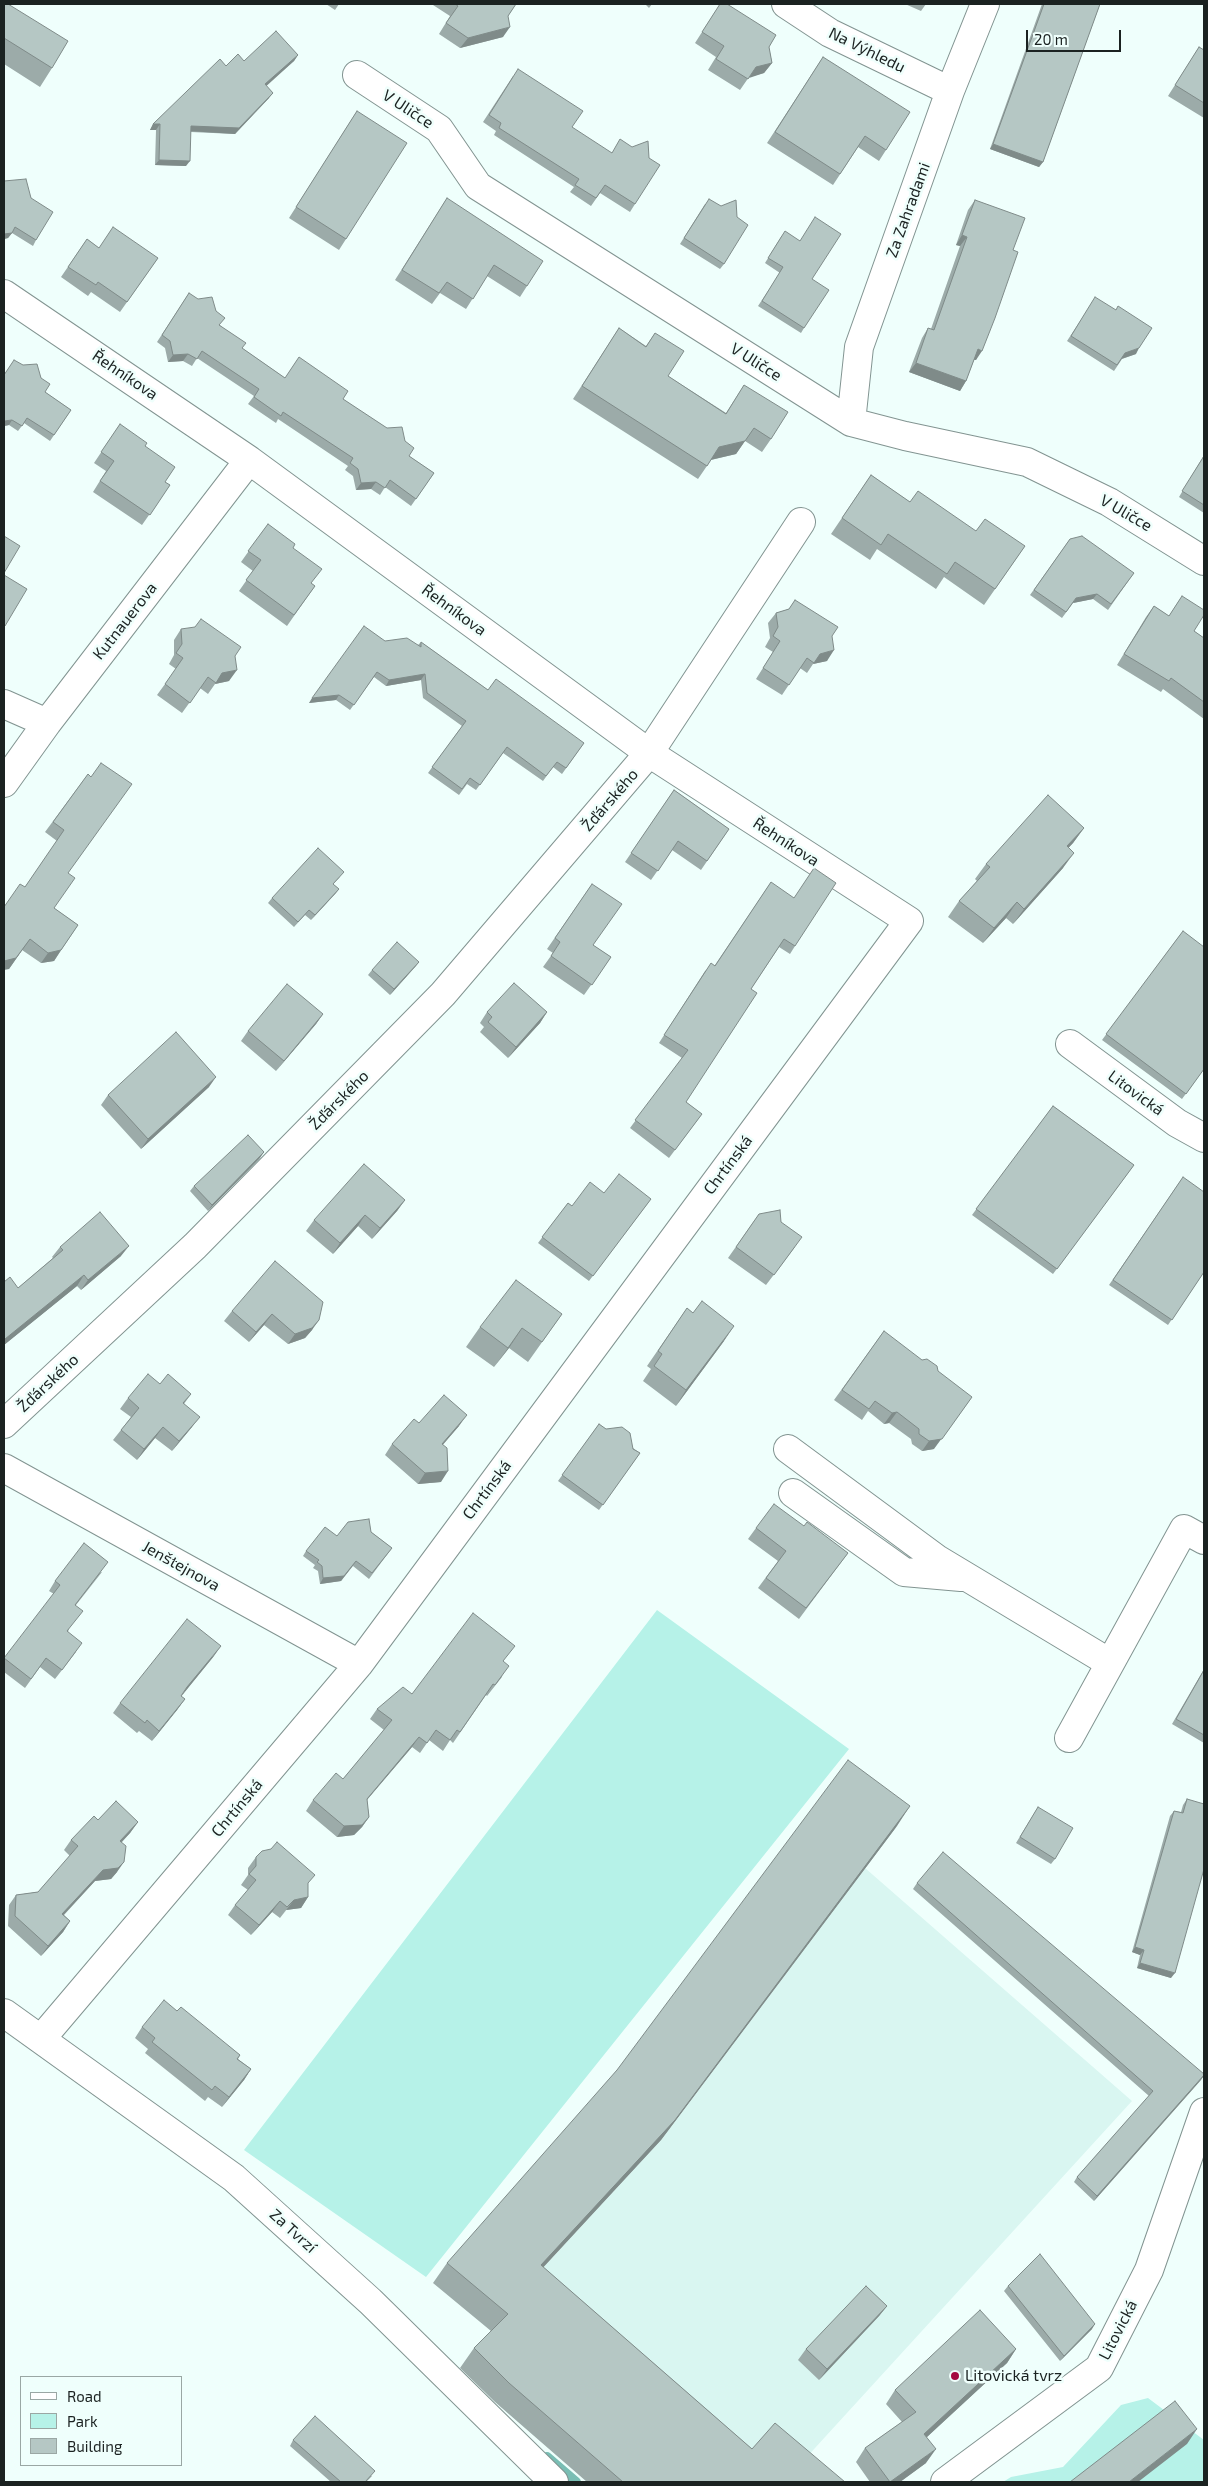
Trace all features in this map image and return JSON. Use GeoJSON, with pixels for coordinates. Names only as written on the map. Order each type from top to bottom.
{"type":"FeatureCollection","features":[{"type":"Feature","properties":{"kind":"street","name":"Na Výhledu"},"geometry":{"type":"LineString","coordinates":[[786,4],[830,33],[950,91]]}},
{"type":"Feature","properties":{"kind":"street","name":"Za Zahradami"},"geometry":{"type":"LineString","coordinates":[[851,422],[859,347],[950,91],[986,4]]}},
{"type":"Feature","properties":{"kind":"street","name":"V Uličce"},"geometry":{"type":"LineString","coordinates":[[357,75],[439,129],[478,186],[851,422],[905,436],[1027,462],[1110,502],[1204,560]]}},
{"type":"Feature","properties":{"kind":"street","name":"Řehníkova"},"geometry":{"type":"LineString","coordinates":[[4,294],[249,460],[649,754],[909,921]]}},
{"type":"Feature","properties":{"kind":"street","name":"Kutnauerova"},"geometry":{"type":"LineString","coordinates":[[4,783],[47,723],[249,460]]}},
{"type":"Feature","properties":{"kind":"street","name":"Žďárského"},"geometry":{"type":"LineString","coordinates":[[4,1424],[194,1246],[443,994],[649,754],[801,522]]}},
{"type":"Feature","properties":{"kind":"street"},"geometry":{"type":"LineString","coordinates":[[4,704],[47,723]]}},
{"type":"Feature","properties":{"kind":"street","name":"Chrtínská"},"geometry":{"type":"LineString","coordinates":[[41,2039],[359,1664],[909,921]]}},
{"type":"Feature","properties":{"kind":"street","name":"Litovická"},"geometry":{"type":"LineString","coordinates":[[1070,1044],[1177,1123],[1204,1138]]}},
{"type":"Feature","properties":{"kind":"street"},"geometry":{"type":"LineString","coordinates":[[788,1449],[937,1559],[1110,1663]]}},
{"type":"Feature","properties":{"kind":"street","name":"Jenštejnova"},"geometry":{"type":"LineString","coordinates":[[4,1468],[359,1664]]}},
{"type":"Feature","properties":{"kind":"street"},"geometry":{"type":"LineString","coordinates":[[793,1493],[904,1572],[967,1577]]}},
{"type":"Feature","properties":{"kind":"street"},"geometry":{"type":"LineString","coordinates":[[1069,1738],[1184,1529],[1204,1540]]}},
{"type":"Feature","properties":{"kind":"street","name":"Za Tvrzí"},"geometry":{"type":"LineString","coordinates":[[4,2013],[234,2178],[370,2301],[554,2482]]}},
{"type":"Feature","properties":{"kind":"street","name":"Litovická"},"geometry":{"type":"LineString","coordinates":[[945,2482],[1098,2368],[1149,2270],[1204,2112]]}},
{"type":"Feature","properties":{"kind":"shaded area"},"geometry":{"type":"Polygon","coordinates":[[[865,1868],[1132,2101],[794,2471],[738,2469],[527,2285],[661,2140],[865,1868]]]}},
{"type":"Feature","properties":{"kind":"green space"},"geometry":{"type":"Polygon","coordinates":[[[657,1610],[849,1749],[426,2277],[244,2150],[657,1610]]]}},
{"type":"Feature","properties":{"kind":"green space"},"geometry":{"type":"Polygon","coordinates":[[[1148,2398],[1204,2440],[1204,2482],[1003,2482],[1011,2477],[1063,2467],[1121,2405],[1148,2398]]]}},
{"type":"Feature","properties":{"kind":"building"},"geometry":{"type":"Polygon","coordinates":[[[4,4],[8,4],[68,41],[52,68],[4,38],[4,4]]]}},
{"type":"Feature","properties":{"kind":"building"},"geometry":{"type":"Polygon","coordinates":[[[455,4],[516,4],[508,16],[510,27],[468,38],[446,23],[458,6],[455,4]]]}},
{"type":"Feature","properties":{"kind":"building"},"geometry":{"type":"Polygon","coordinates":[[[720,4],[727,4],[776,35],[769,47],[772,63],[756,67],[748,79],[716,59],[724,46],[702,32],[720,4]]]}},
{"type":"Feature","properties":{"kind":"building"},"geometry":{"type":"Polygon","coordinates":[[[1044,4],[1100,4],[1043,162],[993,144],[1044,4]]]}},
{"type":"Feature","properties":{"kind":"building"},"geometry":{"type":"Polygon","coordinates":[[[276,31],[298,55],[265,84],[273,93],[239,128],[191,126],[190,161],[159,160],[160,124],[153,124],[220,59],[226,66],[238,54],[244,61],[276,31]]]}},
{"type":"Feature","properties":{"kind":"building"},"geometry":{"type":"Polygon","coordinates":[[[1199,47],[1204,50],[1204,103],[1175,85],[1199,47]]]}},
{"type":"Feature","properties":{"kind":"building"},"geometry":{"type":"Polygon","coordinates":[[[823,57],[910,112],[886,150],[865,136],[840,174],[775,132],[823,57]]]}},
{"type":"Feature","properties":{"kind":"building"},"geometry":{"type":"Polygon","coordinates":[[[518,69],[583,111],[572,127],[612,153],[620,139],[632,147],[648,141],[649,158],[660,165],[635,204],[605,185],[596,198],[575,185],[579,179],[499,128],[501,123],[489,115],[518,69]]]}},
{"type":"Feature","properties":{"kind":"building"},"geometry":{"type":"Polygon","coordinates":[[[357,111],[407,143],[346,239],[296,207],[357,111]]]}},
{"type":"Feature","properties":{"kind":"building"},"geometry":{"type":"Polygon","coordinates":[[[26,179],[31,198],[53,212],[36,240],[15,227],[12,233],[4,234],[4,181],[26,179]]]}},
{"type":"Feature","properties":{"kind":"building"},"geometry":{"type":"Polygon","coordinates":[[[447,198],[543,261],[527,286],[494,265],[473,299],[447,282],[439,293],[402,270],[447,198]]]}},
{"type":"Feature","properties":{"kind":"building"},"geometry":{"type":"Polygon","coordinates":[[[709,199],[721,206],[736,200],[737,217],[748,225],[724,264],[684,238],[709,199]]]}},
{"type":"Feature","properties":{"kind":"building"},"geometry":{"type":"Polygon","coordinates":[[[975,200],[1025,218],[1013,250],[1018,252],[995,318],[982,351],[978,349],[966,381],[916,363],[928,328],[934,330],[967,237],[962,235],[975,200]]]}},
{"type":"Feature","properties":{"kind":"building"},"geometry":{"type":"Polygon","coordinates":[[[815,217],[841,234],[812,279],[829,290],[804,328],[762,301],[783,267],[768,258],[785,231],[800,241],[815,217]]]}},
{"type":"Feature","properties":{"kind":"building"},"geometry":{"type":"Polygon","coordinates":[[[113,227],[158,258],[127,302],[98,282],[96,285],[68,267],[87,239],[99,248],[113,227]]]}},
{"type":"Feature","properties":{"kind":"building"},"geometry":{"type":"Polygon","coordinates":[[[189,293],[198,299],[212,297],[216,311],[225,318],[219,325],[246,343],[242,348],[285,378],[299,357],[348,391],[343,399],[387,428],[402,427],[405,441],[414,448],[409,456],[434,473],[416,499],[390,480],[385,488],[376,482],[361,483],[358,469],[350,463],[353,458],[283,412],[281,416],[254,397],[259,389],[202,351],[197,359],[188,354],[173,355],[170,341],[162,335],[189,293]]]}},
{"type":"Feature","properties":{"kind":"building"},"geometry":{"type":"Polygon","coordinates":[[[1095,297],[1116,310],[1118,306],[1152,328],[1139,348],[1125,353],[1117,365],[1071,336],[1095,297]]]}},
{"type":"Feature","properties":{"kind":"building"},"geometry":{"type":"Polygon","coordinates":[[[619,328],[646,347],[655,333],[684,351],[668,376],[726,414],[744,385],[788,412],[771,439],[754,428],[745,441],[719,447],[707,466],[582,386],[619,328]]]}},
{"type":"Feature","properties":{"kind":"building"},"geometry":{"type":"Polygon","coordinates":[[[14,360],[23,365],[37,364],[41,378],[50,384],[45,392],[71,410],[54,435],[27,418],[22,426],[12,420],[4,421],[4,375],[14,360]]]}},
{"type":"Feature","properties":{"kind":"building"},"geometry":{"type":"Polygon","coordinates":[[[120,424],[147,443],[145,446],[175,467],[165,482],[170,485],[150,515],[100,481],[114,461],[101,452],[120,424]]]}},
{"type":"Feature","properties":{"kind":"building"},"geometry":{"type":"Polygon","coordinates":[[[1204,456],[1204,505],[1182,491],[1204,456]]]}},
{"type":"Feature","properties":{"kind":"building"},"geometry":{"type":"Polygon","coordinates":[[[871,475],[910,502],[918,491],[976,531],[985,519],[1025,546],[995,589],[955,562],[947,574],[888,534],[881,545],[842,518],[871,475]]]}},
{"type":"Feature","properties":{"kind":"building"},"geometry":{"type":"Polygon","coordinates":[[[268,524],[295,544],[293,548],[322,569],[311,583],[315,586],[294,615],[246,580],[261,560],[248,551],[268,524]]]}},
{"type":"Feature","properties":{"kind":"building"},"geometry":{"type":"Polygon","coordinates":[[[4,536],[20,546],[4,573],[4,536]]]}},
{"type":"Feature","properties":{"kind":"building"},"geometry":{"type":"Polygon","coordinates":[[[1082,536],[1134,573],[1111,604],[1097,594],[1076,598],[1066,612],[1034,590],[1070,539],[1082,536]]]}},
{"type":"Feature","properties":{"kind":"building"},"geometry":{"type":"Polygon","coordinates":[[[4,575],[27,589],[5,626],[4,625],[4,575]]]}},
{"type":"Feature","properties":{"kind":"building"},"geometry":{"type":"Polygon","coordinates":[[[1182,596],[1204,610],[1204,615],[1194,631],[1204,638],[1204,702],[1171,678],[1169,681],[1124,654],[1154,606],[1169,616],[1182,596]]]}},
{"type":"Feature","properties":{"kind":"building"},"geometry":{"type":"Polygon","coordinates":[[[795,600],[838,627],[832,636],[834,650],[820,654],[814,663],[807,658],[789,685],[763,668],[780,641],[773,636],[778,627],[776,613],[789,609],[795,600]]]}},
{"type":"Feature","properties":{"kind":"building"},"geometry":{"type":"Polygon","coordinates":[[[201,619],[241,647],[235,656],[237,670],[222,673],[216,683],[208,677],[190,703],[165,684],[183,658],[176,653],[182,644],[181,629],[195,627],[201,619]]]}},
{"type":"Feature","properties":{"kind":"building"},"geometry":{"type":"Polygon","coordinates":[[[364,626],[385,641],[407,638],[421,647],[421,642],[488,690],[496,679],[584,743],[566,768],[557,762],[546,776],[507,747],[480,785],[470,778],[462,789],[432,767],[466,721],[427,693],[425,674],[389,680],[377,672],[354,705],[339,695],[312,698],[364,626]]]}},
{"type":"Feature","properties":{"kind":"building"},"geometry":{"type":"Polygon","coordinates":[[[101,763],[132,784],[68,873],[75,878],[54,908],[78,925],[61,950],[48,953],[30,939],[16,958],[4,961],[4,907],[20,884],[25,887],[64,830],[53,822],[88,774],[91,777],[101,763]]]}},
{"type":"Feature","properties":{"kind":"building"},"geometry":{"type":"Polygon","coordinates":[[[674,790],[729,829],[707,861],[678,841],[658,871],[631,853],[674,790]]]}},
{"type":"Feature","properties":{"kind":"building"},"geometry":{"type":"Polygon","coordinates":[[[1048,795],[1084,828],[1067,846],[1074,853],[1024,909],[1017,902],[994,928],[959,901],[990,867],[986,864],[1048,795]]]}},
{"type":"Feature","properties":{"kind":"building"},"geometry":{"type":"Polygon","coordinates":[[[318,848],[344,872],[333,884],[339,889],[315,915],[309,910],[298,922],[272,898],[318,848]]]}},
{"type":"Feature","properties":{"kind":"building"},"geometry":{"type":"Polygon","coordinates":[[[814,868],[836,883],[795,946],[784,939],[751,989],[757,993],[686,1102],[702,1114],[675,1150],[635,1120],[688,1050],[664,1035],[711,963],[715,966],[771,882],[794,898],[814,868]]]}},
{"type":"Feature","properties":{"kind":"building"},"geometry":{"type":"Polygon","coordinates":[[[592,884],[622,904],[593,945],[611,957],[592,985],[551,956],[560,942],[555,938],[592,884]]]}},
{"type":"Feature","properties":{"kind":"building"},"geometry":{"type":"Polygon","coordinates":[[[1183,931],[1204,947],[1204,1069],[1186,1094],[1106,1034],[1183,931]]]}},
{"type":"Feature","properties":{"kind":"building"},"geometry":{"type":"Polygon","coordinates":[[[397,942],[419,962],[394,989],[372,970],[397,942]]]}},
{"type":"Feature","properties":{"kind":"building"},"geometry":{"type":"Polygon","coordinates":[[[514,983],[547,1012],[516,1047],[488,1022],[492,1017],[487,1012],[514,983]]]}},
{"type":"Feature","properties":{"kind":"building"},"geometry":{"type":"Polygon","coordinates":[[[287,984],[323,1014],[284,1061],[248,1031],[287,984]]]}},
{"type":"Feature","properties":{"kind":"building"},"geometry":{"type":"Polygon","coordinates":[[[176,1032],[216,1077],[148,1139],[108,1095],[176,1032]]]}},
{"type":"Feature","properties":{"kind":"building"},"geometry":{"type":"Polygon","coordinates":[[[1053,1106],[1134,1165],[1057,1269],[976,1209],[1053,1106]]]}},
{"type":"Feature","properties":{"kind":"building"},"geometry":{"type":"Polygon","coordinates":[[[248,1135],[264,1152],[212,1205],[194,1186],[248,1135]]]}},
{"type":"Feature","properties":{"kind":"building"},"geometry":{"type":"Polygon","coordinates":[[[364,1164],[405,1200],[380,1228],[365,1215],[340,1243],[314,1220],[364,1164]]]}},
{"type":"Feature","properties":{"kind":"building"},"geometry":{"type":"Polygon","coordinates":[[[619,1174],[651,1199],[593,1276],[542,1237],[568,1203],[572,1206],[590,1182],[604,1193],[619,1174]]]}},
{"type":"Feature","properties":{"kind":"building"},"geometry":{"type":"Polygon","coordinates":[[[1183,1177],[1204,1192],[1204,1272],[1172,1320],[1113,1280],[1183,1177]]]}},
{"type":"Feature","properties":{"kind":"building"},"geometry":{"type":"Polygon","coordinates":[[[780,1210],[781,1222],[802,1237],[774,1275],[736,1247],[759,1214],[780,1210]]]}},
{"type":"Feature","properties":{"kind":"building"},"geometry":{"type":"Polygon","coordinates":[[[100,1212],[129,1246],[88,1280],[84,1275],[5,1339],[4,1282],[10,1277],[18,1288],[63,1250],[60,1247],[100,1212]]]}},
{"type":"Feature","properties":{"kind":"building"},"geometry":{"type":"Polygon","coordinates":[[[275,1261],[323,1302],[319,1320],[312,1328],[295,1334],[272,1314],[256,1332],[232,1311],[275,1261]]]}},
{"type":"Feature","properties":{"kind":"building"},"geometry":{"type":"Polygon","coordinates":[[[516,1280],[562,1314],[542,1342],[522,1328],[508,1348],[480,1327],[516,1280]]]}},
{"type":"Feature","properties":{"kind":"building"},"geometry":{"type":"Polygon","coordinates":[[[702,1301],[734,1326],[686,1390],[654,1366],[662,1354],[658,1351],[687,1308],[693,1313],[702,1301]]]}},
{"type":"Feature","properties":{"kind":"building"},"geometry":{"type":"Polygon","coordinates":[[[884,1331],[922,1360],[927,1359],[937,1366],[938,1371],[972,1397],[942,1439],[929,1441],[919,1434],[919,1429],[897,1412],[892,1413],[875,1401],[869,1409],[842,1390],[884,1331]]]}},
{"type":"Feature","properties":{"kind":"building"},"geometry":{"type":"Polygon","coordinates":[[[148,1374],[160,1384],[168,1374],[191,1394],[183,1403],[200,1417],[179,1441],[163,1427],[144,1449],[121,1430],[139,1408],[128,1398],[148,1374]]]}},
{"type":"Feature","properties":{"kind":"building"},"geometry":{"type":"Polygon","coordinates":[[[444,1395],[467,1415],[442,1444],[447,1448],[448,1471],[425,1473],[392,1444],[414,1419],[419,1423],[444,1395]]]}},
{"type":"Feature","properties":{"kind":"building"},"geometry":{"type":"Polygon","coordinates":[[[599,1424],[606,1429],[622,1427],[630,1433],[633,1449],[640,1453],[603,1505],[562,1475],[599,1424]]]}},
{"type":"Feature","properties":{"kind":"building"},"geometry":{"type":"Polygon","coordinates":[[[774,1504],[804,1526],[807,1522],[848,1553],[806,1608],[766,1578],[786,1551],[756,1528],[774,1504]]]}},
{"type":"Feature","properties":{"kind":"building"},"geometry":{"type":"Polygon","coordinates":[[[369,1519],[371,1532],[392,1548],[372,1573],[356,1561],[344,1576],[323,1578],[322,1566],[317,1562],[319,1560],[306,1551],[325,1527],[337,1536],[348,1522],[369,1519]]]}},
{"type":"Feature","properties":{"kind":"building"},"geometry":{"type":"Polygon","coordinates":[[[84,1543],[108,1562],[75,1605],[83,1611],[67,1631],[82,1643],[62,1670],[46,1658],[31,1679],[4,1658],[60,1585],[55,1581],[84,1543]]]}},
{"type":"Feature","properties":{"kind":"building"},"geometry":{"type":"Polygon","coordinates":[[[473,1613],[515,1646],[503,1661],[509,1666],[495,1685],[493,1684],[460,1732],[457,1730],[450,1740],[436,1730],[427,1743],[419,1737],[367,1799],[369,1817],[362,1825],[344,1826],[313,1800],[336,1773],[343,1779],[392,1720],[377,1709],[403,1687],[412,1694],[473,1613]]]}},
{"type":"Feature","properties":{"kind":"building"},"geometry":{"type":"Polygon","coordinates":[[[187,1619],[221,1646],[187,1687],[181,1696],[185,1699],[159,1731],[147,1720],[145,1723],[120,1703],[187,1619]]]}},
{"type":"Feature","properties":{"kind":"building"},"geometry":{"type":"Polygon","coordinates":[[[1204,1670],[1204,1735],[1176,1719],[1204,1670]]]}},
{"type":"Feature","properties":{"kind":"building"},"geometry":{"type":"Polygon","coordinates":[[[848,1760],[910,1806],[675,2120],[541,2265],[752,2449],[775,2423],[845,2482],[623,2482],[509,2383],[474,2348],[508,2314],[447,2263],[617,2070],[848,1760]]]}},
{"type":"Feature","properties":{"kind":"building"},"geometry":{"type":"Polygon","coordinates":[[[1187,1799],[1204,1804],[1204,1869],[1175,1973],[1140,1963],[1144,1950],[1135,1947],[1174,1811],[1183,1813],[1187,1799]]]}},
{"type":"Feature","properties":{"kind":"building"},"geometry":{"type":"Polygon","coordinates":[[[116,1801],[138,1822],[120,1841],[126,1846],[124,1862],[118,1868],[103,1870],[62,1914],[70,1921],[48,1946],[15,1916],[16,1895],[38,1892],[78,1846],[71,1840],[94,1816],[98,1820],[116,1801]]]}},
{"type":"Feature","properties":{"kind":"building"},"geometry":{"type":"Polygon","coordinates":[[[1038,1807],[1073,1828],[1055,1859],[1020,1837],[1038,1807]]]}},
{"type":"Feature","properties":{"kind":"building"},"geometry":{"type":"Polygon","coordinates":[[[277,1842],[315,1875],[308,1883],[308,1897],[294,1900],[287,1907],[280,1901],[259,1925],[235,1905],[256,1880],[249,1874],[256,1866],[256,1857],[262,1851],[271,1849],[277,1842]]]}},
{"type":"Feature","properties":{"kind":"building"},"geometry":{"type":"Polygon","coordinates":[[[943,1852],[1204,2074],[1097,2196],[1077,2177],[1153,2091],[917,1883],[943,1852]]]}},
{"type":"Feature","properties":{"kind":"building"},"geometry":{"type":"Polygon","coordinates":[[[164,2000],[177,2011],[181,2007],[240,2055],[237,2059],[251,2069],[229,2097],[215,2086],[212,2090],[152,2042],[155,2038],[142,2027],[164,2000]]]}},
{"type":"Feature","properties":{"kind":"building"},"geometry":{"type":"Polygon","coordinates":[[[1040,2254],[1095,2324],[1064,2356],[1008,2286],[1040,2254]]]}},
{"type":"Feature","properties":{"kind":"building"},"geometry":{"type":"Polygon","coordinates":[[[866,2286],[887,2306],[827,2369],[806,2349],[866,2286]]]}},
{"type":"Feature","properties":{"kind":"building","name":"Litovická tvrz"},"geometry":{"type":"Polygon","coordinates":[[[980,2310],[1016,2349],[924,2434],[936,2449],[890,2482],[865,2448],[916,2412],[895,2390],[980,2310]]]}},
{"type":"Feature","properties":{"kind":"building"},"geometry":{"type":"Polygon","coordinates":[[[1175,2401],[1197,2429],[1129,2482],[1070,2482],[1175,2401]]]}},
{"type":"Feature","properties":{"kind":"building"},"geometry":{"type":"Polygon","coordinates":[[[315,2416],[375,2471],[365,2482],[341,2482],[293,2440],[315,2416]]]}},
{"type":"Feature","properties":{"kind":"waterway"},"geometry":{"type":"LineString","coordinates":[[547,2457],[576,2482]]}},
{"type":"Feature","properties":{"kind":"place","name":"Litovická tvrz"},"geometry":{"type":"Point","coordinates":[955,2376]}}]}
